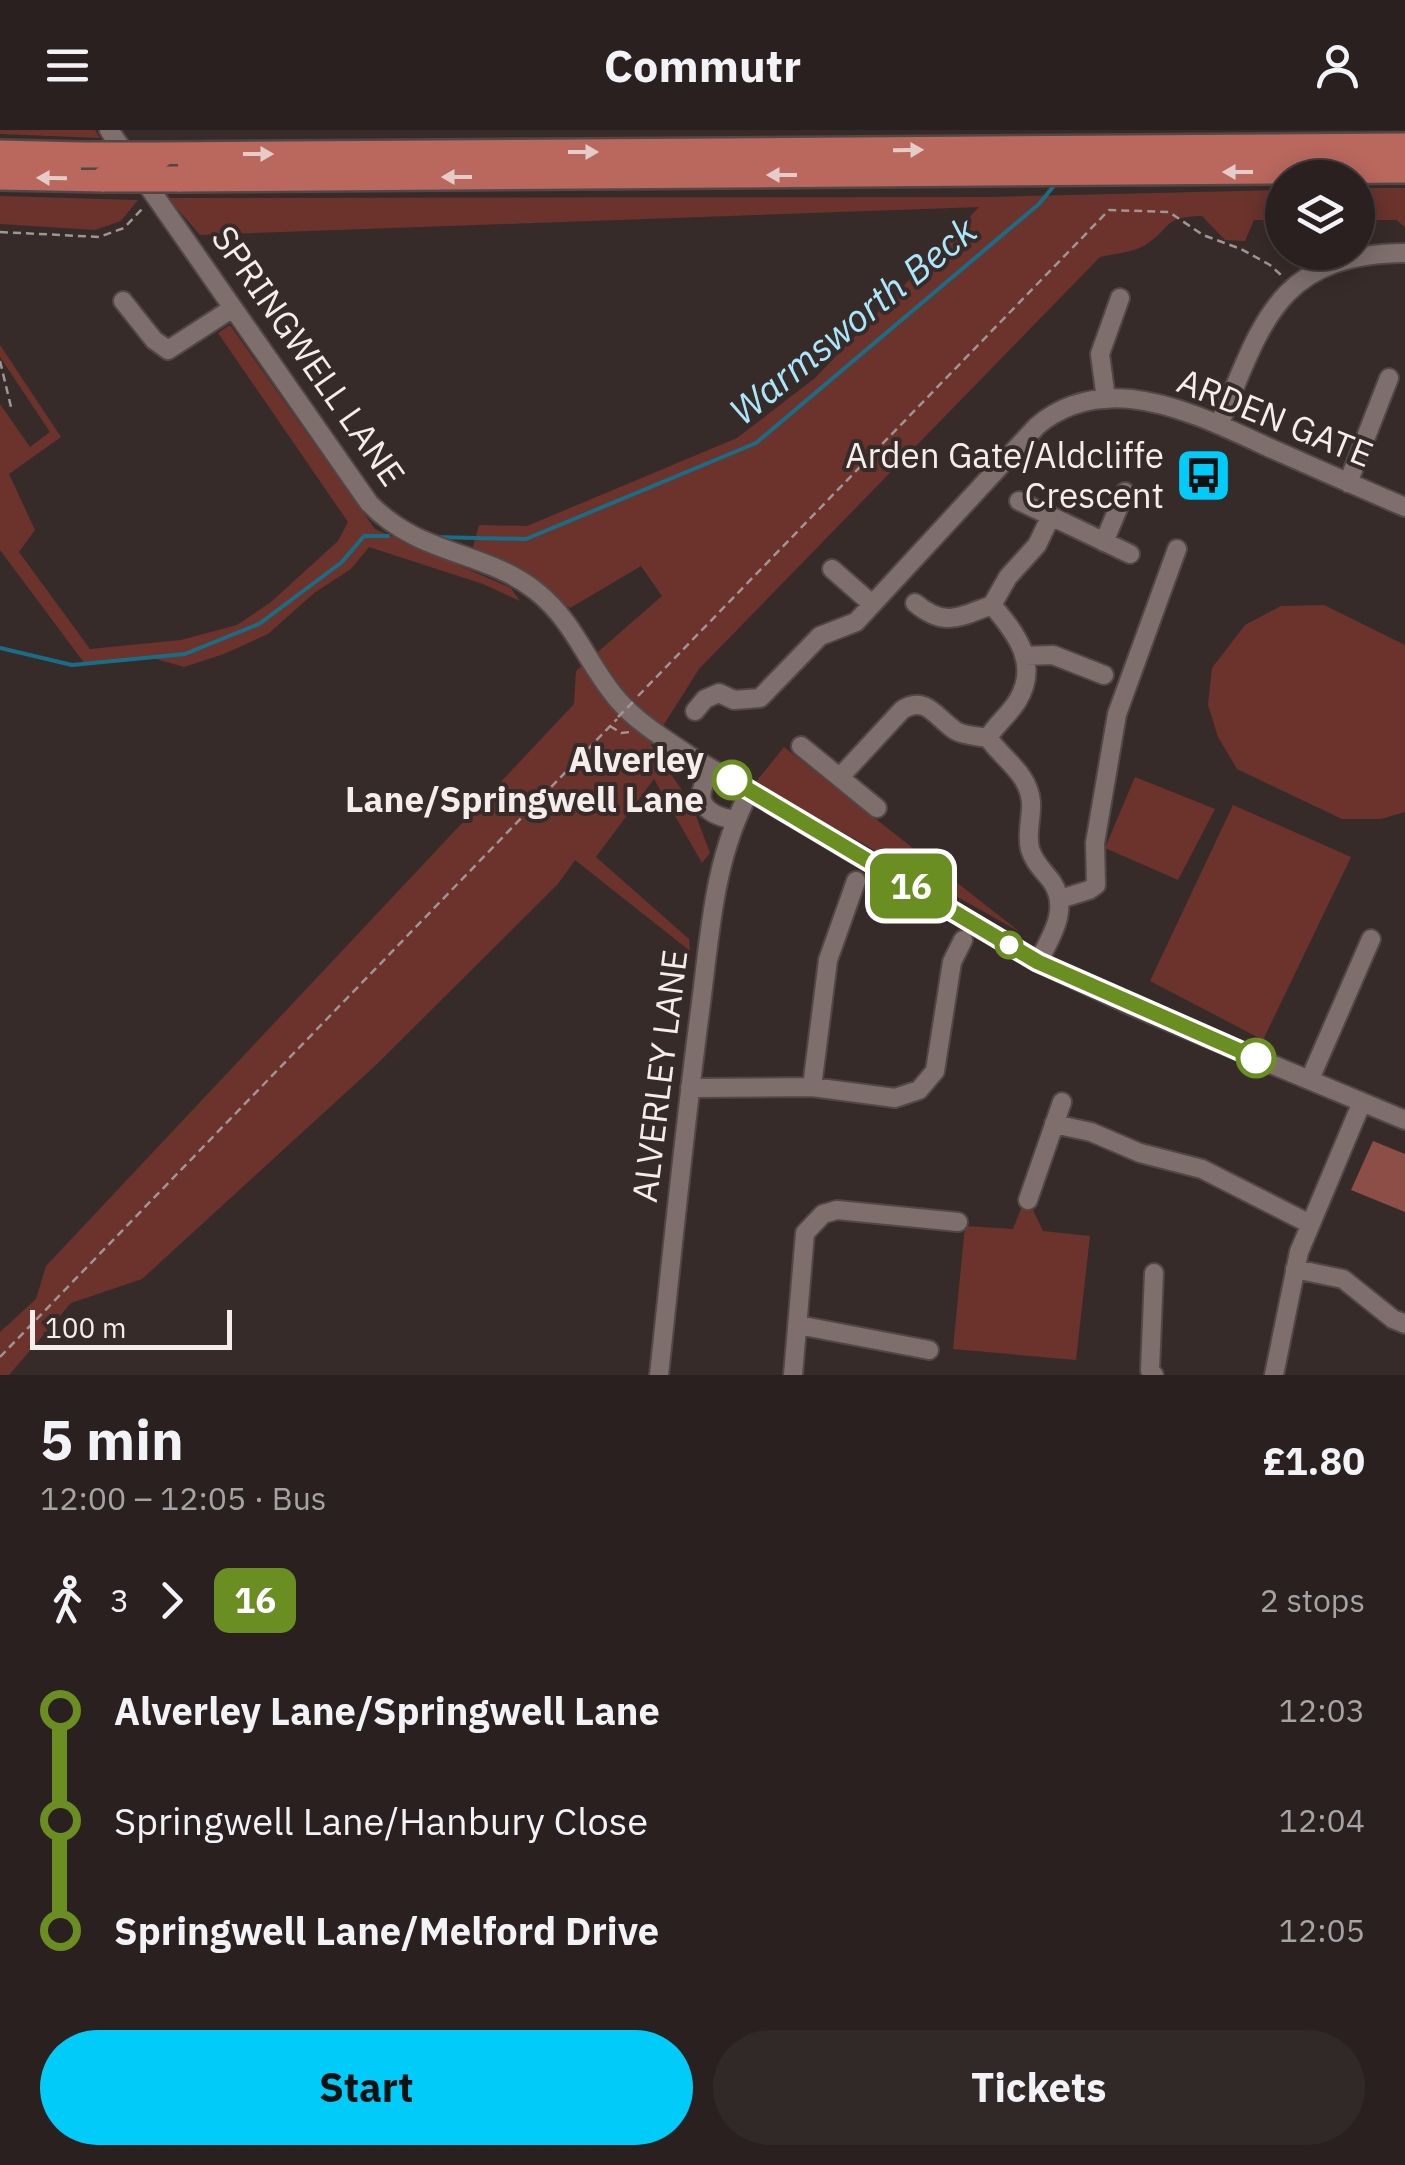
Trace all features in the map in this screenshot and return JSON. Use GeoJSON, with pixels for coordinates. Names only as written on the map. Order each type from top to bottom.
{"type":"FeatureCollection","features":[{"type":"Feature","properties":{"kind":"highway"},"geometry":{"type":"LineString","coordinates":[[0,177],[178,179],[1076,161],[1405,146]]}},
{"type":"Feature","properties":{"kind":"highway"},"geometry":{"type":"LineString","coordinates":[[0,153],[1076,161],[1405,170]]}},
{"type":"Feature","properties":{"kind":"street","name":"SPRINGWELL LANE"},"geometry":{"type":"LineString","coordinates":[[109,130],[351,480],[385,520],[413,538],[531,587],[574,630],[608,687],[630,712],[714,770],[1038,962],[1405,1120]]}},
{"type":"Feature","properties":{"kind":"street"},"geometry":{"type":"LineString","coordinates":[[1220,425],[1261,326],[1292,287],[1330,264],[1349,258],[1370,253],[1405,253]]}},
{"type":"Feature","properties":{"kind":"street"},"geometry":{"type":"LineString","coordinates":[[1106,398],[1100,354],[1120,298]]}},
{"type":"Feature","properties":{"kind":"street"},"geometry":{"type":"LineString","coordinates":[[123,301],[154,340],[168,350],[233,308]]}},
{"type":"Feature","properties":{"kind":"street"},"geometry":{"type":"LineString","coordinates":[[1348,483],[1389,378]]}},
{"type":"Feature","properties":{"kind":"street","name":"ARDEN GATE"},"geometry":{"type":"LineString","coordinates":[[695,711],[705,699],[719,693],[734,700],[760,698],[814,641],[825,633],[850,626],[1052,414],[1069,405],[1106,398],[1146,401],[1220,425],[1405,507]]}},
{"type":"Feature","properties":{"kind":"street"},"geometry":{"type":"LineString","coordinates":[[1104,542],[1124,492]]}},
{"type":"Feature","properties":{"kind":"street"},"geometry":{"type":"LineString","coordinates":[[1019,501],[1130,554]]}},
{"type":"Feature","properties":{"kind":"street"},"geometry":{"type":"LineString","coordinates":[[915,603],[931,616],[947,620],[992,605],[1008,577],[1037,545],[1051,516]]}},
{"type":"Feature","properties":{"kind":"street"},"geometry":{"type":"LineString","coordinates":[[1060,899],[1096,885],[1095,843],[1118,714],[1177,549]]}},
{"type":"Feature","properties":{"kind":"street"},"geometry":{"type":"LineString","coordinates":[[832,570],[872,604]]}},
{"type":"Feature","properties":{"kind":"street"},"geometry":{"type":"LineString","coordinates":[[988,738],[1019,698],[1026,675],[1024,656],[1014,631],[992,605]]}},
{"type":"Feature","properties":{"kind":"street"},"geometry":{"type":"LineString","coordinates":[[1024,656],[1053,655],[1104,675]]}},
{"type":"Feature","properties":{"kind":"street"},"geometry":{"type":"LineString","coordinates":[[840,777],[912,704],[926,705],[959,733],[988,738],[1026,782],[1031,800],[1031,852],[1060,899],[1057,925],[1038,962]]}},
{"type":"Feature","properties":{"kind":"street"},"geometry":{"type":"LineString","coordinates":[[801,746],[878,808]]}},
{"type":"Feature","properties":{"kind":"street"},"geometry":{"type":"LineString","coordinates":[[714,770],[702,789],[703,803],[714,816],[734,820]]}},
{"type":"Feature","properties":{"kind":"street","name":"ALVERLEY LANE"},"geometry":{"type":"LineString","coordinates":[[659,1375],[719,866],[734,820],[750,790]]}},
{"type":"Feature","properties":{"kind":"street"},"geometry":{"type":"LineString","coordinates":[[812,1086],[828,960],[856,881]]}},
{"type":"Feature","properties":{"kind":"street"},"geometry":{"type":"LineString","coordinates":[[1310,1079],[1372,939]]}},
{"type":"Feature","properties":{"kind":"street"},"geometry":{"type":"LineString","coordinates":[[690,1088],[812,1086],[895,1098],[919,1090],[935,1071],[952,962],[963,940]]}},
{"type":"Feature","properties":{"kind":"street"},"geometry":{"type":"LineString","coordinates":[[1028,1200],[1062,1102]]}},
{"type":"Feature","properties":{"kind":"street"},"geometry":{"type":"LineString","coordinates":[[1274,1375],[1308,1224],[1362,1102]]}},
{"type":"Feature","properties":{"kind":"street"},"geometry":{"type":"LineString","coordinates":[[1054,1124],[1090,1132],[1140,1153],[1202,1168],[1308,1224]]}},
{"type":"Feature","properties":{"kind":"street"},"geometry":{"type":"LineString","coordinates":[[794,1375],[805,1232],[823,1214],[836,1210],[958,1222]]}},
{"type":"Feature","properties":{"kind":"street"},"geometry":{"type":"LineString","coordinates":[[1295,1269],[1343,1280],[1405,1324]]}},
{"type":"Feature","properties":{"kind":"street"},"geometry":{"type":"LineString","coordinates":[[1154,1273],[1150,1370],[1154,1375]]}},
{"type":"Feature","properties":{"kind":"street"},"geometry":{"type":"LineString","coordinates":[[798,1325],[929,1350]]}},
{"type":"Feature","properties":{"kind":"path"},"geometry":{"type":"LineString","coordinates":[[0,232],[98,237],[124,228],[140,210],[164,206]]}},
{"type":"Feature","properties":{"kind":"path"},"geometry":{"type":"LineString","coordinates":[[0,1357],[1109,210],[1169,212],[1203,235],[1241,248],[1270,265],[1292,287]]}},
{"type":"Feature","properties":{"kind":"path"},"geometry":{"type":"LineString","coordinates":[[0,361],[11,407]]}},
{"type":"Feature","properties":{"kind":"shaded area"},"geometry":{"type":"Polygon","coordinates":[[[0,130],[95,130],[100,138],[0,134],[0,130]]]}},
{"type":"Feature","properties":{"kind":"shaded area"},"geometry":{"type":"Polygon","coordinates":[[[1375,188],[1405,188],[1405,227],[1396,220],[1375,220],[1375,188]]]}},
{"type":"Feature","properties":{"kind":"shaded area"},"geometry":{"type":"Polygon","coordinates":[[[1265,190],[1265,220],[1254,220],[1245,241],[1225,240],[1202,216],[1175,220],[1142,247],[1100,257],[699,669],[651,745],[692,805],[710,853],[702,863],[654,779],[596,857],[689,939],[690,951],[575,860],[558,884],[376,1065],[142,1279],[71,1303],[9,1375],[0,1375],[0,1332],[36,1299],[46,1266],[574,704],[576,671],[662,596],[641,566],[570,608],[522,572],[473,547],[479,525],[527,526],[737,438],[815,378],[979,207],[200,235],[168,198],[989,197],[1265,190]]]}},
{"type":"Feature","properties":{"kind":"shaded area"},"geometry":{"type":"Polygon","coordinates":[[[0,196],[138,200],[121,221],[95,230],[0,224],[0,196]]]}},
{"type":"Feature","properties":{"kind":"shaded area"},"geometry":{"type":"Polygon","coordinates":[[[230,325],[375,529],[511,588],[520,601],[483,584],[369,547],[351,569],[314,593],[268,634],[224,654],[184,667],[149,657],[85,664],[0,550],[0,404],[30,447],[50,432],[0,357],[0,345],[61,437],[9,474],[35,530],[19,552],[90,649],[181,640],[237,625],[271,602],[338,541],[348,522],[218,333],[230,325]]]}},
{"type":"Feature","properties":{"kind":"shaded area"},"geometry":{"type":"Polygon","coordinates":[[[1324,605],[1405,645],[1405,812],[1381,819],[1342,819],[1237,769],[1218,737],[1208,705],[1212,668],[1245,625],[1281,606],[1324,605]]]}},
{"type":"Feature","properties":{"kind":"shaded area"},"geometry":{"type":"Polygon","coordinates":[[[784,747],[1020,932],[755,783],[784,747]]]}},
{"type":"Feature","properties":{"kind":"shaded area"},"geometry":{"type":"Polygon","coordinates":[[[1135,777],[1215,809],[1178,880],[1105,848],[1135,777]]]}},
{"type":"Feature","properties":{"kind":"shaded area"},"geometry":{"type":"Polygon","coordinates":[[[1233,805],[1351,857],[1263,1040],[1150,981],[1233,805]]]}},
{"type":"Feature","properties":{"kind":"shaded area"},"geometry":{"type":"Polygon","coordinates":[[[1022,1206],[1033,1210],[1043,1231],[1090,1236],[1076,1360],[953,1349],[965,1226],[1013,1229],[1022,1206]]]}},
{"type":"Feature","properties":{"kind":"building"},"geometry":{"type":"Polygon","coordinates":[[[1373,1141],[1405,1154],[1405,1212],[1351,1190],[1373,1141]]]}},
{"type":"Feature","properties":{"kind":"waterway","name":"Warmsworth Beck"},"geometry":{"type":"LineString","coordinates":[[433,537],[526,539],[756,443],[1039,204],[1057,182]]}},
{"type":"Feature","properties":{"kind":"waterway","name":"Warmsworth Beck"},"geometry":{"type":"LineString","coordinates":[[0,648],[72,665],[185,654],[259,624],[342,562],[364,536],[388,536]]}},
{"type":"Feature","properties":{"kind":"bus line","name":"16"},"geometry":{"type":"LineString","coordinates":[[732,780],[1038,962],[1256,1058]]}},
{"type":"Feature","properties":{"kind":"place","name":"Arden Gate/Aldcliffe Crescent"},"geometry":{"type":"Point","coordinates":[1203,476]}},
{"type":"Feature","properties":{"kind":"place","name":"Alverley Lane/Springwell Lane"},"geometry":{"type":"Point","coordinates":[732,780]}}]}
